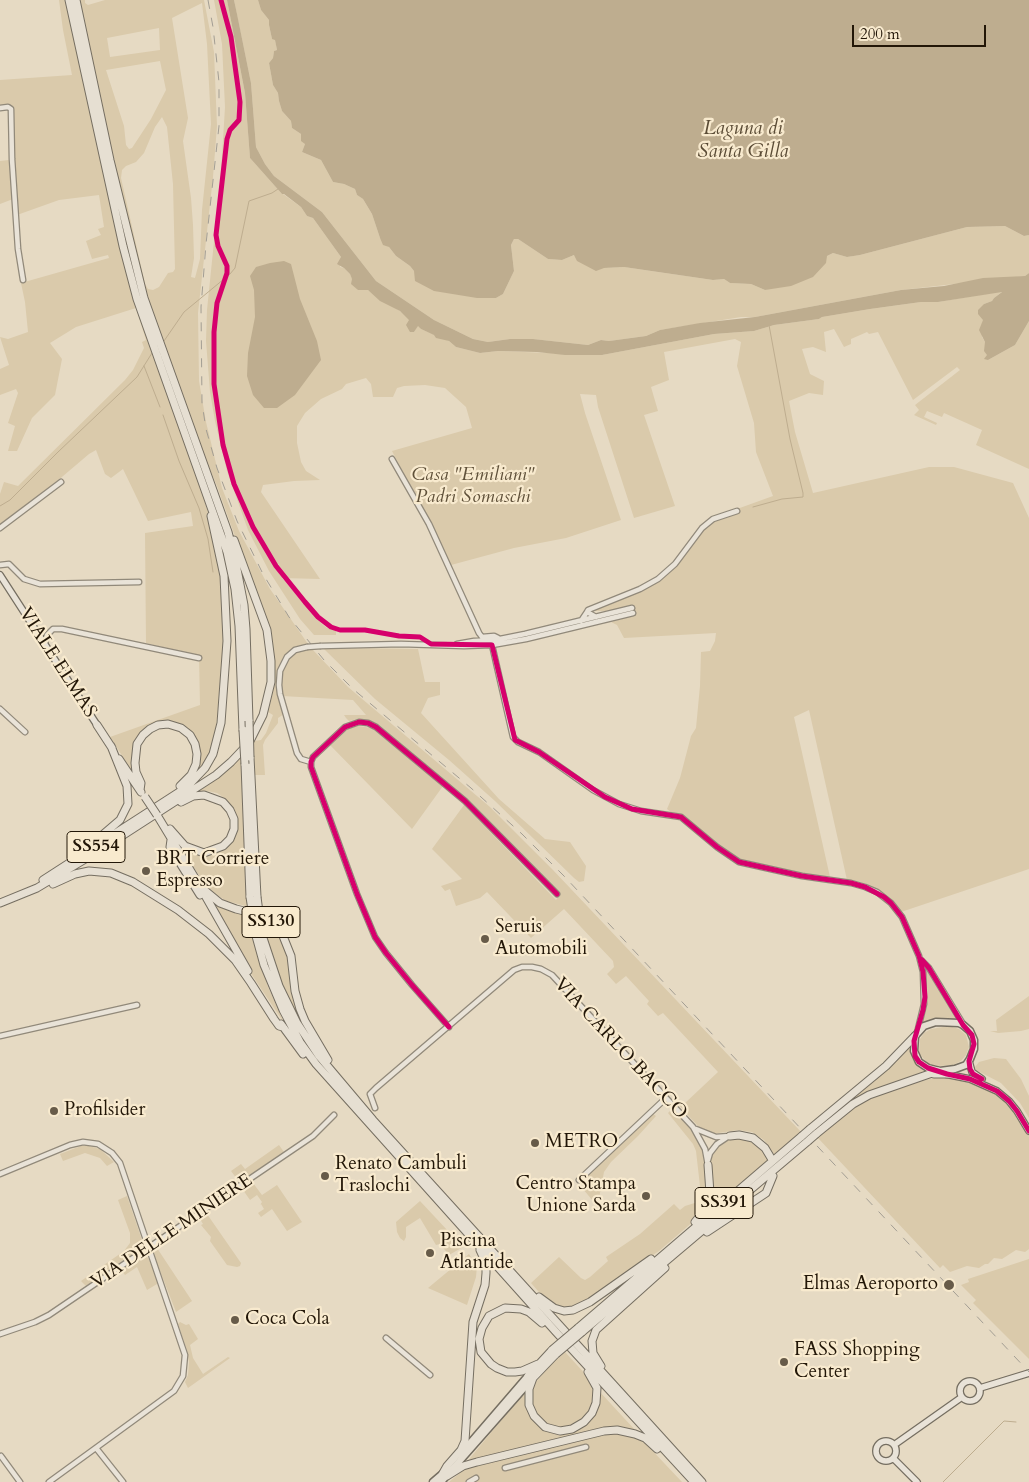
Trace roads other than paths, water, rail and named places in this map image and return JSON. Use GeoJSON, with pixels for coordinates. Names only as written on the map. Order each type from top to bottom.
{"type":"FeatureCollection","features":[{"type":"Feature","properties":{"kind":"highway"},"geometry":{"type":"LineString","coordinates":[[69,0],[118,227],[141,299],[195,452],[227,552],[235,589],[240,634],[243,730],[254,897],[259,936],[293,1015],[338,1085]]}},
{"type":"Feature","properties":{"kind":"highway"},"geometry":{"type":"LineString","coordinates":[[76,0],[141,299]]}},
{"type":"Feature","properties":{"kind":"highway"},"geometry":{"type":"LineString","coordinates":[[195,452],[228,532],[237,566],[244,605],[254,897]]}},
{"type":"Feature","properties":{"kind":"highway"},"geometry":{"type":"LineString","coordinates":[[188,789],[210,762],[222,723],[227,641],[226,593],[209,509],[210,501]]}},
{"type":"Feature","properties":{"kind":"highway"},"geometry":{"type":"LineString","coordinates":[[188,789],[216,775],[249,743],[263,715],[271,682],[271,661],[267,630],[234,538],[228,532]]}},
{"type":"Feature","properties":{"kind":"highway"},"geometry":{"type":"LineString","coordinates":[[140,790],[141,783],[136,772],[137,744],[143,735],[158,725],[168,724],[181,728],[190,735],[195,744],[196,764],[186,782],[161,799],[158,806]]}},
{"type":"Feature","properties":{"kind":"highway"},"geometry":{"type":"LineString","coordinates":[[97,725],[157,816],[178,840],[185,846],[204,853],[223,846],[230,839],[234,829],[234,820],[230,810],[223,802],[204,795],[193,796],[175,805],[169,805]]}},
{"type":"Feature","properties":{"kind":"highway"},"geometry":{"type":"LineString","coordinates":[[50,876],[61,865],[113,828],[126,811],[128,804],[127,786],[110,746]]}},
{"type":"Feature","properties":{"kind":"highway","name":"SS554"},"geometry":{"type":"LineString","coordinates":[[0,904],[56,878],[169,805],[188,789]]}},
{"type":"Feature","properties":{"kind":"highway","name":"SS554"},"geometry":{"type":"LineString","coordinates":[[0,899],[50,876],[158,806],[188,789]]}},
{"type":"Feature","properties":{"kind":"highway","name":"SS130"},"geometry":{"type":"LineString","coordinates":[[166,827],[171,839],[283,1027],[330,1086],[338,1085]]}},
{"type":"Feature","properties":{"kind":"highway"},"geometry":{"type":"LineString","coordinates":[[171,839],[170,847],[183,869],[201,896],[206,898]]}},
{"type":"Feature","properties":{"kind":"highway"},"geometry":{"type":"LineString","coordinates":[[14,899],[30,896],[75,874],[89,871],[106,872],[122,876],[178,910],[209,934],[243,970],[274,1019],[279,1026],[283,1027]]}},
{"type":"Feature","properties":{"kind":"highway","name":"SS130"},"geometry":{"type":"LineString","coordinates":[[198,883],[220,903],[256,914],[276,926],[283,936],[291,956],[295,991],[300,1009],[315,1039],[337,1073],[338,1085],[580,1359],[694,1482]]}},
{"type":"Feature","properties":{"kind":"highway","name":"SS391"},"geometry":{"type":"LineString","coordinates":[[531,1378],[538,1364],[668,1256],[805,1138],[886,1066],[916,1035]]}},
{"type":"Feature","properties":{"kind":"highway","name":"SS391"},"geometry":{"type":"LineString","coordinates":[[813,1131],[869,1095],[928,1074],[942,1072]]}},
{"type":"Feature","properties":{"kind":"highway","name":"SS130"},"geometry":{"type":"LineString","coordinates":[[338,1085],[702,1482]]}},
{"type":"Feature","properties":{"kind":"highway"},"geometry":{"type":"LineString","coordinates":[[730,1136],[739,1135],[753,1138],[766,1148],[771,1158]]}},
{"type":"Feature","properties":{"kind":"highway"},"geometry":{"type":"LineString","coordinates":[[708,1165],[710,1185],[708,1200],[701,1216],[690,1227],[689,1237],[696,1240],[766,1193],[773,1176]]}},
{"type":"Feature","properties":{"kind":"highway"},"geometry":{"type":"LineString","coordinates":[[445,1475],[447,1466],[461,1450],[465,1441],[473,1322],[485,1284],[486,1273],[486,1262],[475,1241]]}},
{"type":"Feature","properties":{"kind":"highway"},"geometry":{"type":"LineString","coordinates":[[514,1275],[524,1280],[544,1302],[554,1308],[564,1311],[573,1310],[590,1302],[658,1254],[668,1256],[668,1265],[596,1330],[592,1341],[593,1353],[610,1381]]}},
{"type":"Feature","properties":{"kind":"highway"},"geometry":{"type":"LineString","coordinates":[[538,1364],[515,1372],[507,1372],[497,1368],[481,1352],[479,1339],[482,1328],[489,1316],[499,1310],[511,1308],[530,1312],[549,1331],[556,1332]]}},
{"type":"Feature","properties":{"kind":"highway","name":"SS391"},"geometry":{"type":"LineString","coordinates":[[531,1378],[554,1352]]}},
{"type":"Feature","properties":{"kind":"highway"},"geometry":{"type":"LineString","coordinates":[[531,1378],[529,1405],[534,1416],[545,1427],[560,1431],[572,1429],[584,1422],[592,1414],[596,1403],[597,1388],[580,1359]]}},
{"type":"Feature","properties":{"kind":"highway"},"geometry":{"type":"LineString","coordinates":[[445,1475],[463,1466],[477,1462],[604,1431],[617,1430],[645,1438],[674,1466],[682,1469]]}},
{"type":"Feature","properties":{"kind":"main road","name":"VIALE ELMAS"},"geometry":{"type":"LineString","coordinates":[[0,575],[97,725]]}},
{"type":"Feature","properties":{"kind":"main road"},"geometry":{"type":"LineString","coordinates":[[1029,1124],[1021,1110],[1006,1093],[974,1074],[970,1069],[969,1061],[974,1049],[974,1040],[970,1031],[963,1025],[954,1022],[936,1022],[924,1026],[916,1035],[915,1056],[923,1066],[970,1079],[998,1091],[1018,1111],[1029,1131]]}},
{"type":"Feature","properties":{"kind":"main road"},"geometry":{"type":"LineString","coordinates":[[942,1072],[955,1069],[969,1061]]}},
{"type":"Feature","properties":{"kind":"main road"},"geometry":{"type":"LineString","coordinates":[[980,1388],[1029,1373]]}},
{"type":"Feature","properties":{"kind":"main road"},"geometry":{"type":"LineString","coordinates":[[441,1482],[445,1475],[531,1378]]}},
{"type":"Feature","properties":{"kind":"main road"},"geometry":{"type":"LineString","coordinates":[[966,1382],[972,1382],[980,1388],[979,1396],[974,1400],[968,1400],[962,1396],[961,1387],[966,1382]]}},
{"type":"Feature","properties":{"kind":"main road"},"geometry":{"type":"LineString","coordinates":[[894,1445],[962,1396]]}},
{"type":"Feature","properties":{"kind":"main road"},"geometry":{"type":"LineString","coordinates":[[885,1441],[894,1445],[896,1450],[893,1458],[887,1460],[880,1459],[876,1450],[879,1444],[885,1441]]}},
{"type":"Feature","properties":{"kind":"main road"},"geometry":{"type":"LineString","coordinates":[[893,1458],[917,1482]]}},
{"type":"Feature","properties":{"kind":"main road"},"geometry":{"type":"LineString","coordinates":[[433,1482],[445,1475]]}},
{"type":"Feature","properties":{"kind":"street"},"geometry":{"type":"LineString","coordinates":[[0,108],[8,107],[11,109],[16,231],[23,280]]}},
{"type":"Feature","properties":{"kind":"street"},"geometry":{"type":"LineString","coordinates":[[392,459],[429,524],[479,633],[482,637],[494,636],[499,638]]}},
{"type":"Feature","properties":{"kind":"street"},"geometry":{"type":"LineString","coordinates":[[0,528],[61,482]]}},
{"type":"Feature","properties":{"kind":"street"},"geometry":{"type":"LineString","coordinates":[[581,621],[588,610],[640,589],[658,579],[675,564],[702,528],[714,519],[736,511]]}},
{"type":"Feature","properties":{"kind":"street"},"geometry":{"type":"LineString","coordinates":[[0,565],[9,564],[24,579],[40,584],[139,582]]}},
{"type":"Feature","properties":{"kind":"street"},"geometry":{"type":"LineString","coordinates":[[311,762],[301,759],[297,753],[280,694],[280,671],[286,657],[295,650],[321,646],[454,645],[474,643],[633,611],[526,639],[492,644],[474,643]]}},
{"type":"Feature","properties":{"kind":"street"},"geometry":{"type":"LineString","coordinates":[[587,612],[596,617]]}},
{"type":"Feature","properties":{"kind":"street"},"geometry":{"type":"LineString","coordinates":[[44,643],[47,635],[53,629],[62,629],[199,658]]}},
{"type":"Feature","properties":{"kind":"street"},"geometry":{"type":"LineString","coordinates":[[474,643],[479,633]]}},
{"type":"Feature","properties":{"kind":"street"},"geometry":{"type":"LineString","coordinates":[[492,644],[513,736],[518,742],[539,752],[593,790],[619,804],[640,811],[681,818],[687,821],[717,847],[739,862],[802,876],[851,884],[877,892],[891,903],[902,917],[919,956],[923,972],[925,996],[916,1035]]}},
{"type":"Feature","properties":{"kind":"street"},"geometry":{"type":"LineString","coordinates":[[0,709],[25,732]]}},
{"type":"Feature","properties":{"kind":"street"},"geometry":{"type":"LineString","coordinates":[[311,762],[329,741],[345,727],[359,722],[368,723],[376,727],[465,801],[557,894]]}},
{"type":"Feature","properties":{"kind":"street"},"geometry":{"type":"LineString","coordinates":[[311,762],[357,894],[375,937],[406,978],[449,1027]]}},
{"type":"Feature","properties":{"kind":"street"},"geometry":{"type":"LineString","coordinates":[[919,956],[929,968],[963,1025]]}},
{"type":"Feature","properties":{"kind":"street","name":"VIA CARLO BACCO"},"geometry":{"type":"LineString","coordinates":[[374,1108],[370,1094],[376,1088],[514,970],[532,966],[542,969],[552,976],[693,1127]]}},
{"type":"Feature","properties":{"kind":"street"},"geometry":{"type":"LineString","coordinates":[[0,1036],[138,1005]]}},
{"type":"Feature","properties":{"kind":"street"},"geometry":{"type":"LineString","coordinates":[[579,1180],[666,1098]]}},
{"type":"Feature","properties":{"kind":"street","name":"VIA DELLE MINIERE"},"geometry":{"type":"LineString","coordinates":[[0,1334],[35,1322],[49,1314],[313,1136],[334,1115]]}},
{"type":"Feature","properties":{"kind":"street"},"geometry":{"type":"LineString","coordinates":[[693,1127],[716,1137],[730,1136]]}},
{"type":"Feature","properties":{"kind":"street"},"geometry":{"type":"LineString","coordinates":[[693,1127],[705,1149],[708,1165]]}},
{"type":"Feature","properties":{"kind":"street"},"geometry":{"type":"LineString","coordinates":[[708,1165],[710,1154],[717,1144],[730,1136]]}},
{"type":"Feature","properties":{"kind":"street"},"geometry":{"type":"LineString","coordinates":[[0,1174],[70,1145],[83,1142],[98,1144],[112,1153],[120,1163],[185,1355],[184,1369],[179,1384],[174,1391],[49,1482]]}},
{"type":"Feature","properties":{"kind":"street"},"geometry":{"type":"LineString","coordinates":[[386,1338],[430,1375]]}},
{"type":"Feature","properties":{"kind":"street"},"geometry":{"type":"LineString","coordinates":[[96,1448],[123,1482]]}},
{"type":"Feature","properties":{"kind":"street"},"geometry":{"type":"LineString","coordinates":[[505,1468],[586,1448]]}},
{"type":"Feature","properties":{"kind":"street"},"geometry":{"type":"LineString","coordinates":[[1,1456],[20,1482]]}},
{"type":"Feature","properties":{"kind":"street"},"geometry":{"type":"LineString","coordinates":[[469,1482],[476,1478]]}},
{"type":"Feature","properties":{"kind":"water"},"geometry":{"type":"Polygon","coordinates":[[[227,0],[234,0],[251,83],[256,147],[265,164],[274,176],[322,212],[376,281],[434,320],[473,339],[488,342],[510,339],[533,339],[588,345],[601,340],[609,341],[646,336],[660,330],[700,323],[755,317],[901,290],[944,286],[983,278],[1025,276],[1029,273],[1029,321],[1015,345],[988,360],[984,359],[987,355],[984,351],[985,342],[979,330],[983,320],[978,314],[978,310],[1002,292],[938,302],[921,302],[870,309],[774,325],[754,331],[714,334],[602,355],[498,351],[480,353],[456,347],[449,341],[436,338],[418,326],[414,332],[410,332],[406,325],[409,320],[400,311],[380,301],[368,290],[358,290],[351,284],[350,274],[337,264],[341,257],[313,218],[307,216],[301,207],[282,194],[250,158],[245,93],[227,0]]]}},
{"type":"Feature","properties":{"kind":"water","name":"Laguna di Santa Gilla"},"geometry":{"type":"Polygon","coordinates":[[[258,0],[1029,0],[1029,235],[1024,236],[1005,226],[967,227],[860,255],[847,257],[833,253],[827,256],[826,263],[813,277],[791,286],[765,290],[751,284],[730,283],[724,279],[713,280],[624,267],[604,268],[596,271],[577,261],[574,255],[562,260],[548,259],[518,239],[514,239],[511,245],[514,271],[503,294],[496,298],[477,298],[434,291],[415,281],[414,271],[410,266],[396,256],[389,247],[383,245],[372,214],[363,199],[357,195],[355,189],[333,182],[321,160],[302,152],[305,144],[301,141],[301,134],[292,128],[291,121],[282,111],[278,93],[273,85],[269,63],[273,58],[274,51],[277,50],[275,40],[272,39],[269,20],[261,10],[258,0]]]}},
{"type":"Feature","properties":{"kind":"water"},"geometry":{"type":"Polygon","coordinates":[[[284,261],[291,264],[300,299],[317,341],[321,360],[295,395],[277,408],[264,408],[253,395],[247,376],[248,353],[255,317],[254,290],[250,276],[256,267],[284,261]]]}},
{"type":"Feature","properties":{"kind":"waterway"},"geometry":{"type":"LineString","coordinates":[[164,341],[184,312],[235,268],[249,201],[278,189]]}},
{"type":"Feature","properties":{"kind":"waterway"},"geometry":{"type":"LineString","coordinates":[[753,507],[782,499],[803,497],[790,439],[769,325]]}},
{"type":"Feature","properties":{"kind":"waterway"},"geometry":{"type":"LineString","coordinates":[[0,506],[10,500],[137,377],[152,353]]}},
{"type":"Feature","properties":{"kind":"waterway"},"geometry":{"type":"LineString","coordinates":[[144,366],[160,407]]}},
{"type":"Feature","properties":{"kind":"waterway"},"geometry":{"type":"LineString","coordinates":[[163,415],[179,461],[199,508],[208,539],[213,572]]}},
{"type":"Feature","properties":{"kind":"waterway"},"geometry":{"type":"LineString","coordinates":[[943,1482],[1004,1421],[1016,1422]]}},
{"type":"Feature","properties":{"kind":"railway"},"geometry":{"type":"LineString","coordinates":[[208,0],[219,82],[219,126],[201,307],[202,403],[206,429],[217,468],[237,521],[263,574],[289,617],[324,660],[353,689],[471,788],[522,834],[564,876],[1029,1372]]}},
{"type":"Feature","properties":{"kind":"place","name":"BRT Corriere Espresso"},"geometry":{"type":"Point","coordinates":[146,871]}},
{"type":"Feature","properties":{"kind":"place","name":"Seruis Automobili"},"geometry":{"type":"Point","coordinates":[485,939]}},
{"type":"Feature","properties":{"kind":"place","name":"Profilsider"},"geometry":{"type":"Point","coordinates":[54,1111]}},
{"type":"Feature","properties":{"kind":"place","name":"METRO"},"geometry":{"type":"Point","coordinates":[535,1143]}},
{"type":"Feature","properties":{"kind":"place","name":"Renato Cambuli Traslochi"},"geometry":{"type":"Point","coordinates":[325,1176]}},
{"type":"Feature","properties":{"kind":"place","name":"Centro Stampa Unione Sarda"},"geometry":{"type":"Point","coordinates":[646,1196]}},
{"type":"Feature","properties":{"kind":"place","name":"Piscina Atlantide"},"geometry":{"type":"Point","coordinates":[430,1253]}},
{"type":"Feature","properties":{"kind":"place","name":"Elmas Aeroporto"},"geometry":{"type":"Point","coordinates":[949,1285]}},
{"type":"Feature","properties":{"kind":"place","name":"Coca Cola"},"geometry":{"type":"Point","coordinates":[235,1320]}},
{"type":"Feature","properties":{"kind":"place","name":"FASS Shopping Center"},"geometry":{"type":"Point","coordinates":[784,1362]}},
{"type":"Feature","properties":{"kind":"park label","name":"Casa \"Emiliani\" Padri Somaschi"},"geometry":{"type":"Point","coordinates":[473,487]}}]}
